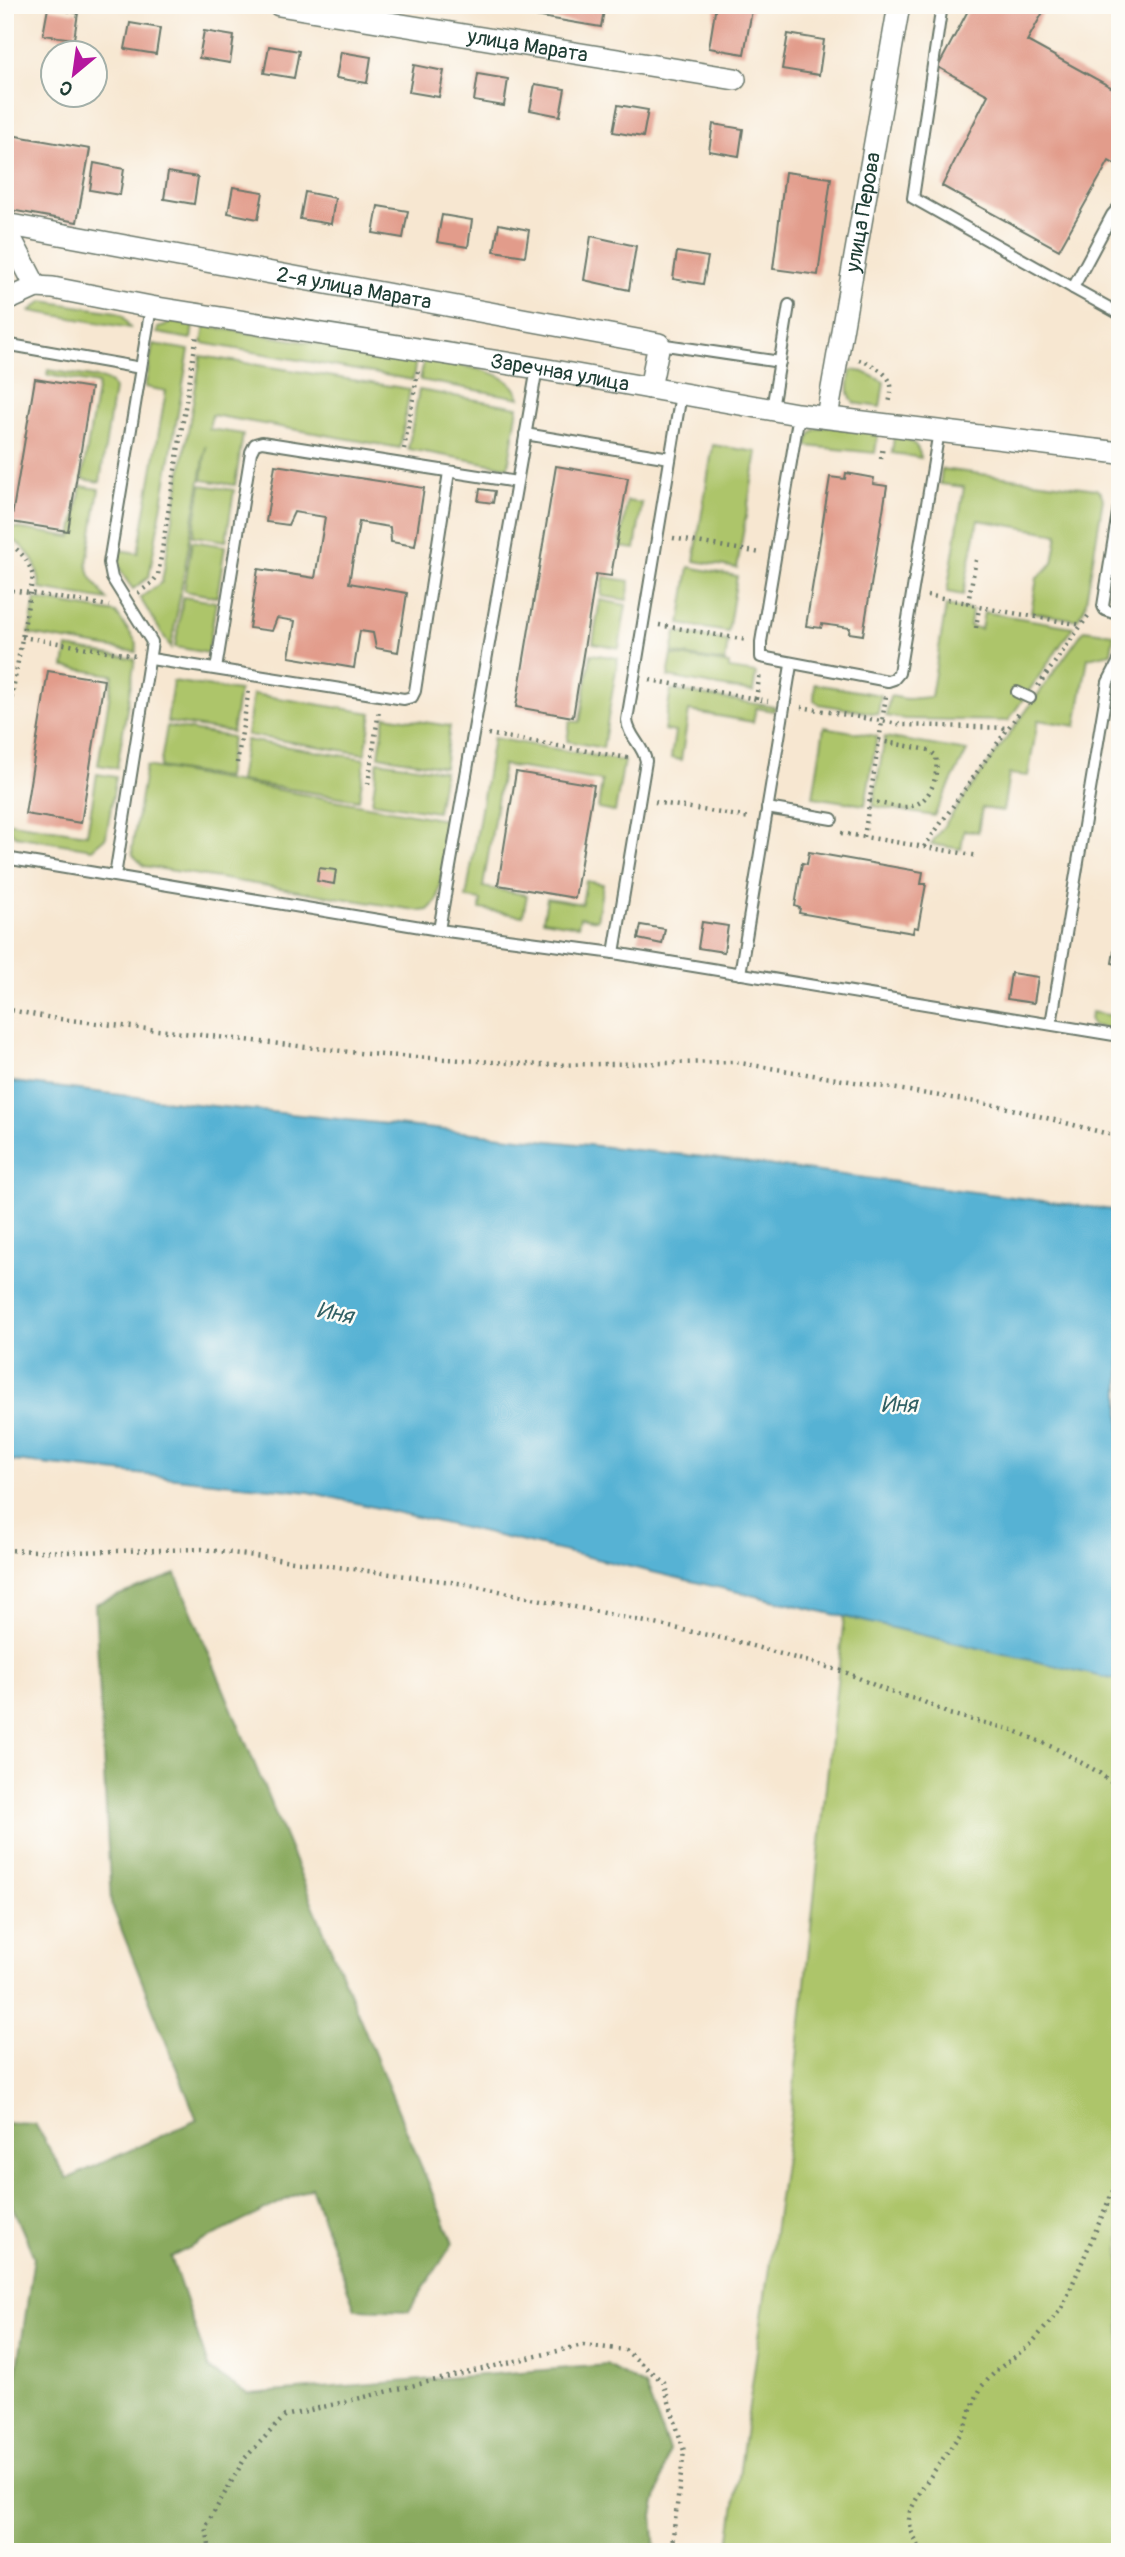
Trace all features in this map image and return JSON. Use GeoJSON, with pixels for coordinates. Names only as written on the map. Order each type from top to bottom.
{"type":"FeatureCollection","features":[{"type":"Feature","properties":{"kind":"street","name":"улица Марата"},"geometry":{"type":"LineString","coordinates":[[279,5],[735,79]]}},
{"type":"Feature","properties":{"kind":"street","name":"улица Перова"},"geometry":{"type":"LineString","coordinates":[[827,417],[899,5]]}},
{"type":"Feature","properties":{"kind":"street"},"geometry":{"type":"LineString","coordinates":[[5,225],[36,288]]}},
{"type":"Feature","properties":{"kind":"street","name":"2-я улица Марата"},"geometry":{"type":"LineString","coordinates":[[5,225],[659,344]]}},
{"type":"Feature","properties":{"kind":"street","name":"Заречная улица"},"geometry":{"type":"LineString","coordinates":[[6,305],[36,288],[53,288],[151,307],[537,368],[799,414],[1120,453]]}},
{"type":"Feature","properties":{"kind":"street"},"geometry":{"type":"LineString","coordinates":[[650,388],[659,344]]}},
{"type":"Feature","properties":{"kind":"lane"},"geometry":{"type":"LineString","coordinates":[[942,5],[913,198],[1120,314]]}},
{"type":"Feature","properties":{"kind":"lane"},"geometry":{"type":"LineString","coordinates":[[1073,288],[1112,215],[1120,206]]}},
{"type":"Feature","properties":{"kind":"lane"},"geometry":{"type":"LineString","coordinates":[[772,409],[789,305]]}},
{"type":"Feature","properties":{"kind":"lane"},"geometry":{"type":"LineString","coordinates":[[114,876],[152,642],[109,571],[151,307]]}},
{"type":"Feature","properties":{"kind":"lane"},"geometry":{"type":"LineString","coordinates":[[5,344],[141,368]]}},
{"type":"Feature","properties":{"kind":"lane"},"geometry":{"type":"LineString","coordinates":[[659,344],[780,362]]}},
{"type":"Feature","properties":{"kind":"lane"},"geometry":{"type":"LineString","coordinates":[[439,930],[537,368]]}},
{"type":"Feature","properties":{"kind":"lane"},"geometry":{"type":"LineString","coordinates":[[614,953],[646,761],[642,749],[627,727],[681,394]]}},
{"type":"Feature","properties":{"kind":"lane"},"geometry":{"type":"LineString","coordinates":[[799,414],[760,653],[763,659],[888,681],[899,673],[939,431]]}},
{"type":"Feature","properties":{"kind":"lane"},"geometry":{"type":"LineString","coordinates":[[525,433],[670,458]]}},
{"type":"Feature","properties":{"kind":"lane"},"geometry":{"type":"LineString","coordinates":[[216,669],[251,452],[255,444],[262,442],[517,482]]}},
{"type":"Feature","properties":{"kind":"lane"},"geometry":{"type":"LineString","coordinates":[[151,659],[404,699],[412,697],[449,471]]}},
{"type":"Feature","properties":{"kind":"lane"},"geometry":{"type":"LineString","coordinates":[[1120,500],[1103,606],[1105,610],[1120,615]]}},
{"type":"Feature","properties":{"kind":"lane"},"geometry":{"type":"LineString","coordinates":[[1051,1024],[1108,682],[1120,659]]}},
{"type":"Feature","properties":{"kind":"lane"},"geometry":{"type":"LineString","coordinates":[[740,974],[791,665]]}},
{"type":"Feature","properties":{"kind":"lane"},"geometry":{"type":"LineString","coordinates":[[1017,692],[1030,698]]}},
{"type":"Feature","properties":{"kind":"lane"},"geometry":{"type":"LineString","coordinates":[[767,808],[832,819]]}},
{"type":"Feature","properties":{"kind":"lane"},"geometry":{"type":"LineString","coordinates":[[5,858],[439,930],[614,953],[1120,1035]]}},
{"type":"Feature","properties":{"kind":"path"},"geometry":{"type":"LineString","coordinates":[[137,594],[158,575],[200,314]]}},
{"type":"Feature","properties":{"kind":"path"},"geometry":{"type":"LineString","coordinates":[[404,449],[421,350]]}},
{"type":"Feature","properties":{"kind":"path"},"geometry":{"type":"LineString","coordinates":[[855,359],[863,360],[887,377],[891,384],[889,408]]}},
{"type":"Feature","properties":{"kind":"path"},"geometry":{"type":"LineString","coordinates":[[658,535],[776,555]]}},
{"type":"Feature","properties":{"kind":"path"},"geometry":{"type":"LineString","coordinates":[[5,541],[21,552],[30,564],[33,576],[7,710],[7,724]]}},
{"type":"Feature","properties":{"kind":"path"},"geometry":{"type":"LineString","coordinates":[[968,603],[976,560]]}},
{"type":"Feature","properties":{"kind":"path"},"geometry":{"type":"LineString","coordinates":[[5,562],[12,573],[5,608]]}},
{"type":"Feature","properties":{"kind":"path"},"geometry":{"type":"LineString","coordinates":[[7,589],[117,607]]}},
{"type":"Feature","properties":{"kind":"path"},"geometry":{"type":"LineString","coordinates":[[944,598],[979,607],[1082,625]]}},
{"type":"Feature","properties":{"kind":"path"},"geometry":{"type":"LineString","coordinates":[[976,628],[979,607]]}},
{"type":"Feature","properties":{"kind":"path"},"geometry":{"type":"LineString","coordinates":[[924,847],[1088,616],[1105,610]]}},
{"type":"Feature","properties":{"kind":"path"},"geometry":{"type":"LineString","coordinates":[[643,622],[761,642]]}},
{"type":"Feature","properties":{"kind":"path"},"geometry":{"type":"LineString","coordinates":[[22,637],[151,659]]}},
{"type":"Feature","properties":{"kind":"path"},"geometry":{"type":"LineString","coordinates":[[756,699],[763,659]]}},
{"type":"Feature","properties":{"kind":"path"},"geometry":{"type":"LineString","coordinates":[[237,763],[251,675]]}},
{"type":"Feature","properties":{"kind":"path"},"geometry":{"type":"LineString","coordinates":[[634,677],[904,725],[1009,727]]}},
{"type":"Feature","properties":{"kind":"path"},"geometry":{"type":"LineString","coordinates":[[864,837],[884,721],[888,681]]}},
{"type":"Feature","properties":{"kind":"path"},"geometry":{"type":"LineString","coordinates":[[368,784],[382,695]]}},
{"type":"Feature","properties":{"kind":"path"},"geometry":{"type":"LineString","coordinates":[[473,732],[646,761]]}},
{"type":"Feature","properties":{"kind":"path"},"geometry":{"type":"LineString","coordinates":[[870,802],[904,807],[915,805],[925,798],[933,785],[937,767],[936,756],[929,750],[880,741]]}},
{"type":"Feature","properties":{"kind":"path"},"geometry":{"type":"LineString","coordinates":[[5,1009],[52,1018],[368,1054],[541,1065],[734,1062],[1000,1106],[1120,1137]]}},
{"type":"Feature","properties":{"kind":"path"},"geometry":{"type":"LineString","coordinates":[[5,1550],[73,1552],[202,1549],[466,1584],[731,1640],[845,1672],[949,1714],[1013,1730],[1059,1749],[1098,1772],[1120,1789]]}},
{"type":"Feature","properties":{"kind":"path"},"geometry":{"type":"LineString","coordinates":[[922,2552],[912,2533],[910,2511],[923,2487],[963,2430],[982,2386],[1031,2344],[1062,2308],[1074,2286],[1120,2175]]}},
{"type":"Feature","properties":{"kind":"path"},"geometry":{"type":"LineString","coordinates":[[211,2552],[206,2526],[245,2458],[285,2416],[583,2345],[625,2350],[663,2382],[684,2451],[671,2552]]}},
{"type":"Feature","properties":{"kind":"green space"},"geometry":{"type":"Polygon","coordinates":[[[43,301],[116,312],[123,316],[130,328],[30,311],[43,301]]]}},
{"type":"Feature","properties":{"kind":"green space"},"geometry":{"type":"Polygon","coordinates":[[[171,322],[193,325],[191,339],[157,333],[158,328],[171,322]]]}},
{"type":"Feature","properties":{"kind":"green space"},"geometry":{"type":"Polygon","coordinates":[[[205,326],[416,359],[413,380],[202,343],[205,326]]]}},
{"type":"Feature","properties":{"kind":"green space"},"geometry":{"type":"Polygon","coordinates":[[[153,344],[189,350],[149,577],[133,589],[121,571],[118,556],[119,550],[138,553],[166,391],[145,387],[153,344]]]}},
{"type":"Feature","properties":{"kind":"green space"},"geometry":{"type":"Polygon","coordinates":[[[201,356],[410,389],[400,448],[212,415],[209,429],[243,434],[235,485],[202,480],[206,446],[171,648],[140,598],[162,582],[201,356]]]}},
{"type":"Feature","properties":{"kind":"green space"},"geometry":{"type":"Polygon","coordinates":[[[424,360],[493,373],[514,387],[520,398],[420,380],[424,360]]]}},
{"type":"Feature","properties":{"kind":"green space"},"geometry":{"type":"Polygon","coordinates":[[[48,370],[104,379],[111,383],[114,389],[100,482],[82,479],[98,384],[47,375],[48,370]]]}},
{"type":"Feature","properties":{"kind":"green space"},"geometry":{"type":"Polygon","coordinates":[[[851,370],[864,372],[884,382],[880,407],[854,403],[849,392],[851,370]]]}},
{"type":"Feature","properties":{"kind":"green space"},"geometry":{"type":"Polygon","coordinates":[[[419,390],[518,407],[508,467],[408,449],[419,390]]]}},
{"type":"Feature","properties":{"kind":"green space"},"geometry":{"type":"Polygon","coordinates":[[[828,426],[878,433],[875,453],[807,446],[813,432],[828,426]]]}},
{"type":"Feature","properties":{"kind":"green space"},"geometry":{"type":"Polygon","coordinates":[[[894,436],[912,442],[921,458],[892,453],[894,436]]]}},
{"type":"Feature","properties":{"kind":"green space"},"geometry":{"type":"Polygon","coordinates":[[[713,445],[757,452],[737,568],[694,561],[713,445]]]}},
{"type":"Feature","properties":{"kind":"green space"},"geometry":{"type":"Polygon","coordinates":[[[942,469],[1096,489],[1101,493],[1103,499],[1085,607],[1077,620],[1031,612],[1037,578],[1053,563],[1058,534],[978,520],[963,595],[947,592],[964,487],[940,484],[942,469]]]}},
{"type":"Feature","properties":{"kind":"green space"},"geometry":{"type":"Polygon","coordinates":[[[201,485],[234,490],[226,541],[193,536],[201,485]]]}},
{"type":"Feature","properties":{"kind":"green space"},"geometry":{"type":"Polygon","coordinates":[[[81,486],[99,489],[87,564],[90,576],[107,600],[40,589],[38,572],[32,558],[9,537],[10,527],[72,537],[81,486]]]}},
{"type":"Feature","properties":{"kind":"green space"},"geometry":{"type":"Polygon","coordinates":[[[627,501],[642,503],[635,549],[620,547],[627,501]]]}},
{"type":"Feature","properties":{"kind":"green space"},"geometry":{"type":"Polygon","coordinates":[[[192,541],[225,546],[217,597],[184,591],[192,541]]]}},
{"type":"Feature","properties":{"kind":"green space"},"geometry":{"type":"Polygon","coordinates":[[[689,567],[737,576],[728,632],[680,624],[689,567]]]}},
{"type":"Feature","properties":{"kind":"green space"},"geometry":{"type":"Polygon","coordinates":[[[604,577],[630,581],[627,600],[601,596],[604,577]]]}},
{"type":"Feature","properties":{"kind":"green space"},"geometry":{"type":"Polygon","coordinates":[[[183,597],[216,602],[208,653],[175,647],[183,597]]]}},
{"type":"Feature","properties":{"kind":"green space"},"geometry":{"type":"Polygon","coordinates":[[[35,599],[116,613],[137,643],[136,652],[29,634],[35,599]]]}},
{"type":"Feature","properties":{"kind":"green space"},"geometry":{"type":"Polygon","coordinates":[[[600,600],[626,605],[619,648],[593,643],[600,600]]]}},
{"type":"Feature","properties":{"kind":"green space"},"geometry":{"type":"Polygon","coordinates":[[[946,606],[972,610],[970,626],[981,629],[984,612],[1073,627],[1008,721],[904,719],[886,716],[890,696],[906,699],[931,697],[946,606]]]}},
{"type":"Feature","properties":{"kind":"green space"},"geometry":{"type":"Polygon","coordinates":[[[1084,630],[1114,634],[1111,653],[1088,658],[1076,726],[1038,720],[1028,776],[1009,774],[1003,811],[982,808],[978,832],[964,830],[961,849],[931,844],[1084,630]]]}},
{"type":"Feature","properties":{"kind":"green space"},"geometry":{"type":"Polygon","coordinates":[[[676,632],[728,641],[725,662],[672,653],[676,632]]]}},
{"type":"Feature","properties":{"kind":"green space"},"geometry":{"type":"Polygon","coordinates":[[[67,647],[135,659],[117,768],[98,765],[113,675],[64,667],[67,647]]]}},
{"type":"Feature","properties":{"kind":"green space"},"geometry":{"type":"Polygon","coordinates":[[[591,654],[618,658],[603,748],[567,741],[570,721],[580,722],[591,654]]]}},
{"type":"Feature","properties":{"kind":"green space"},"geometry":{"type":"Polygon","coordinates":[[[672,655],[729,664],[729,669],[756,673],[753,692],[668,677],[672,655]]]}},
{"type":"Feature","properties":{"kind":"green space"},"geometry":{"type":"Polygon","coordinates":[[[173,681],[239,691],[232,732],[167,722],[173,681]]]}},
{"type":"Feature","properties":{"kind":"green space"},"geometry":{"type":"Polygon","coordinates":[[[815,684],[881,695],[878,714],[819,704],[814,700],[815,684]]]}},
{"type":"Feature","properties":{"kind":"green space"},"geometry":{"type":"Polygon","coordinates":[[[671,690],[775,707],[774,711],[756,708],[753,722],[689,711],[681,760],[671,758],[675,732],[664,730],[671,690]]]}},
{"type":"Feature","properties":{"kind":"green space"},"geometry":{"type":"Polygon","coordinates":[[[253,694],[372,713],[365,754],[247,735],[253,694]]]}},
{"type":"Feature","properties":{"kind":"green space"},"geometry":{"type":"Polygon","coordinates":[[[385,716],[450,726],[444,767],[379,756],[385,716]]]}},
{"type":"Feature","properties":{"kind":"green space"},"geometry":{"type":"Polygon","coordinates":[[[167,726],[232,737],[226,778],[160,767],[167,726]]]}},
{"type":"Feature","properties":{"kind":"green space"},"geometry":{"type":"Polygon","coordinates":[[[824,727],[877,736],[865,805],[813,797],[824,727]]]}},
{"type":"Feature","properties":{"kind":"green space"},"geometry":{"type":"Polygon","coordinates":[[[885,737],[967,751],[934,816],[873,806],[885,737]]]}},
{"type":"Feature","properties":{"kind":"green space"},"geometry":{"type":"Polygon","coordinates":[[[493,738],[624,761],[615,812],[598,809],[602,781],[503,765],[483,887],[527,895],[523,916],[480,909],[481,900],[466,898],[493,738]]]}},
{"type":"Feature","properties":{"kind":"green space"},"geometry":{"type":"Polygon","coordinates":[[[246,740],[365,759],[359,800],[239,781],[246,740]]]}},
{"type":"Feature","properties":{"kind":"green space"},"geometry":{"type":"Polygon","coordinates":[[[378,761],[444,771],[437,812],[372,802],[378,761]]]}},
{"type":"Feature","properties":{"kind":"green space"},"geometry":{"type":"Polygon","coordinates":[[[146,766],[451,821],[437,901],[428,910],[421,911],[144,866],[133,855],[132,848],[146,766]]]}},
{"type":"Feature","properties":{"kind":"green space"},"geometry":{"type":"Polygon","coordinates":[[[97,774],[116,777],[106,837],[92,849],[15,836],[5,822],[87,834],[97,774]]]}},
{"type":"Feature","properties":{"kind":"green space"},"geometry":{"type":"Polygon","coordinates":[[[586,881],[603,884],[597,920],[580,917],[578,926],[543,920],[547,898],[582,904],[586,881]]]}},
{"type":"Feature","properties":{"kind":"green space"},"geometry":{"type":"Polygon","coordinates":[[[1091,1012],[1120,1017],[1120,1030],[1093,1026],[1090,1021],[1091,1012]]]}},
{"type":"Feature","properties":{"kind":"green space"},"geometry":{"type":"Polygon","coordinates":[[[176,1574],[453,2243],[409,2311],[355,2309],[311,2187],[171,2257],[209,2369],[248,2394],[607,2365],[645,2387],[669,2450],[653,2515],[656,2552],[5,2552],[5,2455],[34,2257],[5,2189],[5,2123],[35,2124],[67,2179],[197,2120],[111,1903],[95,1604],[176,1574]]]}},
{"type":"Feature","properties":{"kind":"green space"},"geometry":{"type":"Polygon","coordinates":[[[844,1617],[1120,1668],[1120,2552],[728,2552],[791,2115],[844,1617]]]}},
{"type":"Feature","properties":{"kind":"water","name":"Иня"},"geometry":{"type":"Polygon","coordinates":[[[5,1081],[204,1105],[704,1157],[1120,1211],[1120,1681],[309,1492],[5,1460],[5,1081]]]}},
{"type":"Feature","properties":{"kind":"building"},"geometry":{"type":"Polygon","coordinates":[[[531,5],[605,5],[601,27],[529,15],[531,5]]]}},
{"type":"Feature","properties":{"kind":"building"},"geometry":{"type":"Polygon","coordinates":[[[716,5],[753,5],[744,54],[709,48],[716,5]]]}},
{"type":"Feature","properties":{"kind":"building"},"geometry":{"type":"Polygon","coordinates":[[[971,5],[1047,5],[1027,41],[1120,92],[1120,167],[1109,161],[1059,250],[942,186],[988,95],[938,67],[971,5]]]}},
{"type":"Feature","properties":{"kind":"building"},"geometry":{"type":"Polygon","coordinates":[[[48,8],[78,13],[74,38],[43,35],[48,8]]]}},
{"type":"Feature","properties":{"kind":"building"},"geometry":{"type":"Polygon","coordinates":[[[130,23],[160,28],[156,54],[125,49],[130,23]]]}},
{"type":"Feature","properties":{"kind":"building"},"geometry":{"type":"Polygon","coordinates":[[[204,31],[234,36],[230,63],[199,58],[204,31]]]}},
{"type":"Feature","properties":{"kind":"building"},"geometry":{"type":"Polygon","coordinates":[[[788,34],[824,40],[819,75],[782,69],[788,34]]]}},
{"type":"Feature","properties":{"kind":"building"},"geometry":{"type":"Polygon","coordinates":[[[269,46],[299,51],[294,78],[264,73],[269,46]]]}},
{"type":"Feature","properties":{"kind":"building"},"geometry":{"type":"Polygon","coordinates":[[[341,52],[371,57],[367,83],[336,78],[341,52]]]}},
{"type":"Feature","properties":{"kind":"building"},"geometry":{"type":"Polygon","coordinates":[[[414,65],[444,71],[439,97],[409,92],[414,65]]]}},
{"type":"Feature","properties":{"kind":"building"},"geometry":{"type":"Polygon","coordinates":[[[478,74],[508,79],[504,106],[474,101],[478,74]]]}},
{"type":"Feature","properties":{"kind":"building"},"geometry":{"type":"Polygon","coordinates":[[[535,84],[565,89],[560,116],[530,110],[535,84]]]}},
{"type":"Feature","properties":{"kind":"building"},"geometry":{"type":"Polygon","coordinates":[[[618,105],[648,110],[643,137],[613,132],[618,105]]]}},
{"type":"Feature","properties":{"kind":"building"},"geometry":{"type":"Polygon","coordinates":[[[713,124],[743,129],[739,156],[709,151],[713,124]]]}},
{"type":"Feature","properties":{"kind":"building"},"geometry":{"type":"Polygon","coordinates":[[[5,134],[90,149],[77,222],[5,209],[5,134]]]}},
{"type":"Feature","properties":{"kind":"building"},"geometry":{"type":"Polygon","coordinates":[[[94,163],[124,169],[120,195],[90,190],[94,163]]]}},
{"type":"Feature","properties":{"kind":"building"},"geometry":{"type":"Polygon","coordinates":[[[168,172],[198,177],[194,204],[164,199],[168,172]]]}},
{"type":"Feature","properties":{"kind":"building"},"geometry":{"type":"Polygon","coordinates":[[[785,172],[831,178],[818,275],[773,269],[785,172]]]}},
{"type":"Feature","properties":{"kind":"building"},"geometry":{"type":"Polygon","coordinates":[[[233,187],[263,192],[258,219],[228,213],[233,187]]]}},
{"type":"Feature","properties":{"kind":"building"},"geometry":{"type":"Polygon","coordinates":[[[305,192],[335,198],[331,224],[300,219],[305,192]]]}},
{"type":"Feature","properties":{"kind":"building"},"geometry":{"type":"Polygon","coordinates":[[[378,206],[408,211],[403,238],[373,233],[378,206]]]}},
{"type":"Feature","properties":{"kind":"building"},"geometry":{"type":"Polygon","coordinates":[[[442,215],[472,220],[468,247],[437,242],[442,215]]]}},
{"type":"Feature","properties":{"kind":"building"},"geometry":{"type":"Polygon","coordinates":[[[499,224],[529,230],[525,256],[494,251],[499,224]]]}},
{"type":"Feature","properties":{"kind":"building"},"geometry":{"type":"Polygon","coordinates":[[[591,236],[636,246],[629,290],[584,280],[591,236]]]}},
{"type":"Feature","properties":{"kind":"building"},"geometry":{"type":"Polygon","coordinates":[[[677,252],[708,257],[703,284],[673,279],[677,252]]]}},
{"type":"Feature","properties":{"kind":"building"},"geometry":{"type":"Polygon","coordinates":[[[35,379],[91,388],[68,531],[11,522],[35,379]]]}},
{"type":"Feature","properties":{"kind":"building"},"geometry":{"type":"Polygon","coordinates":[[[275,465],[424,488],[415,546],[391,542],[390,527],[359,522],[349,583],[407,593],[398,652],[376,648],[373,633],[360,631],[354,668],[289,657],[295,621],[277,618],[272,631],[249,628],[258,569],[315,578],[325,517],[294,512],[288,525],[266,522],[275,465]]]}},
{"type":"Feature","properties":{"kind":"building"},"geometry":{"type":"Polygon","coordinates":[[[556,466],[628,478],[611,576],[596,574],[573,717],[516,707],[556,466]]]}},
{"type":"Feature","properties":{"kind":"building"},"geometry":{"type":"Polygon","coordinates":[[[846,473],[874,478],[873,484],[887,486],[863,635],[849,633],[850,628],[822,624],[821,628],[806,626],[830,477],[845,479],[846,473]]]}},
{"type":"Feature","properties":{"kind":"building"},"geometry":{"type":"Polygon","coordinates":[[[480,489],[495,491],[493,503],[478,501],[480,489]]]}},
{"type":"Feature","properties":{"kind":"building"},"geometry":{"type":"Polygon","coordinates":[[[48,671],[104,680],[81,823],[25,814],[48,671]]]}},
{"type":"Feature","properties":{"kind":"building"},"geometry":{"type":"Polygon","coordinates":[[[516,772],[594,785],[575,898],[498,885],[516,772]]]}},
{"type":"Feature","properties":{"kind":"building"},"geometry":{"type":"Polygon","coordinates":[[[809,852],[923,872],[921,884],[926,884],[918,928],[914,927],[913,933],[799,913],[800,908],[795,906],[802,863],[807,864],[809,852]]]}},
{"type":"Feature","properties":{"kind":"building"},"geometry":{"type":"Polygon","coordinates":[[[319,868],[336,870],[334,884],[317,881],[319,868]]]}},
{"type":"Feature","properties":{"kind":"building"},"geometry":{"type":"Polygon","coordinates":[[[702,922],[728,926],[724,952],[698,948],[702,922]]]}},
{"type":"Feature","properties":{"kind":"building"},"geometry":{"type":"Polygon","coordinates":[[[641,925],[665,929],[662,944],[638,939],[641,925]]]}},
{"type":"Feature","properties":{"kind":"building"},"geometry":{"type":"Polygon","coordinates":[[[1118,926],[1120,927],[1120,965],[1112,963],[1118,926]]]}},
{"type":"Feature","properties":{"kind":"building"},"geometry":{"type":"Polygon","coordinates":[[[1011,973],[1038,977],[1034,1003],[1007,999],[1011,973]]]}}]}
